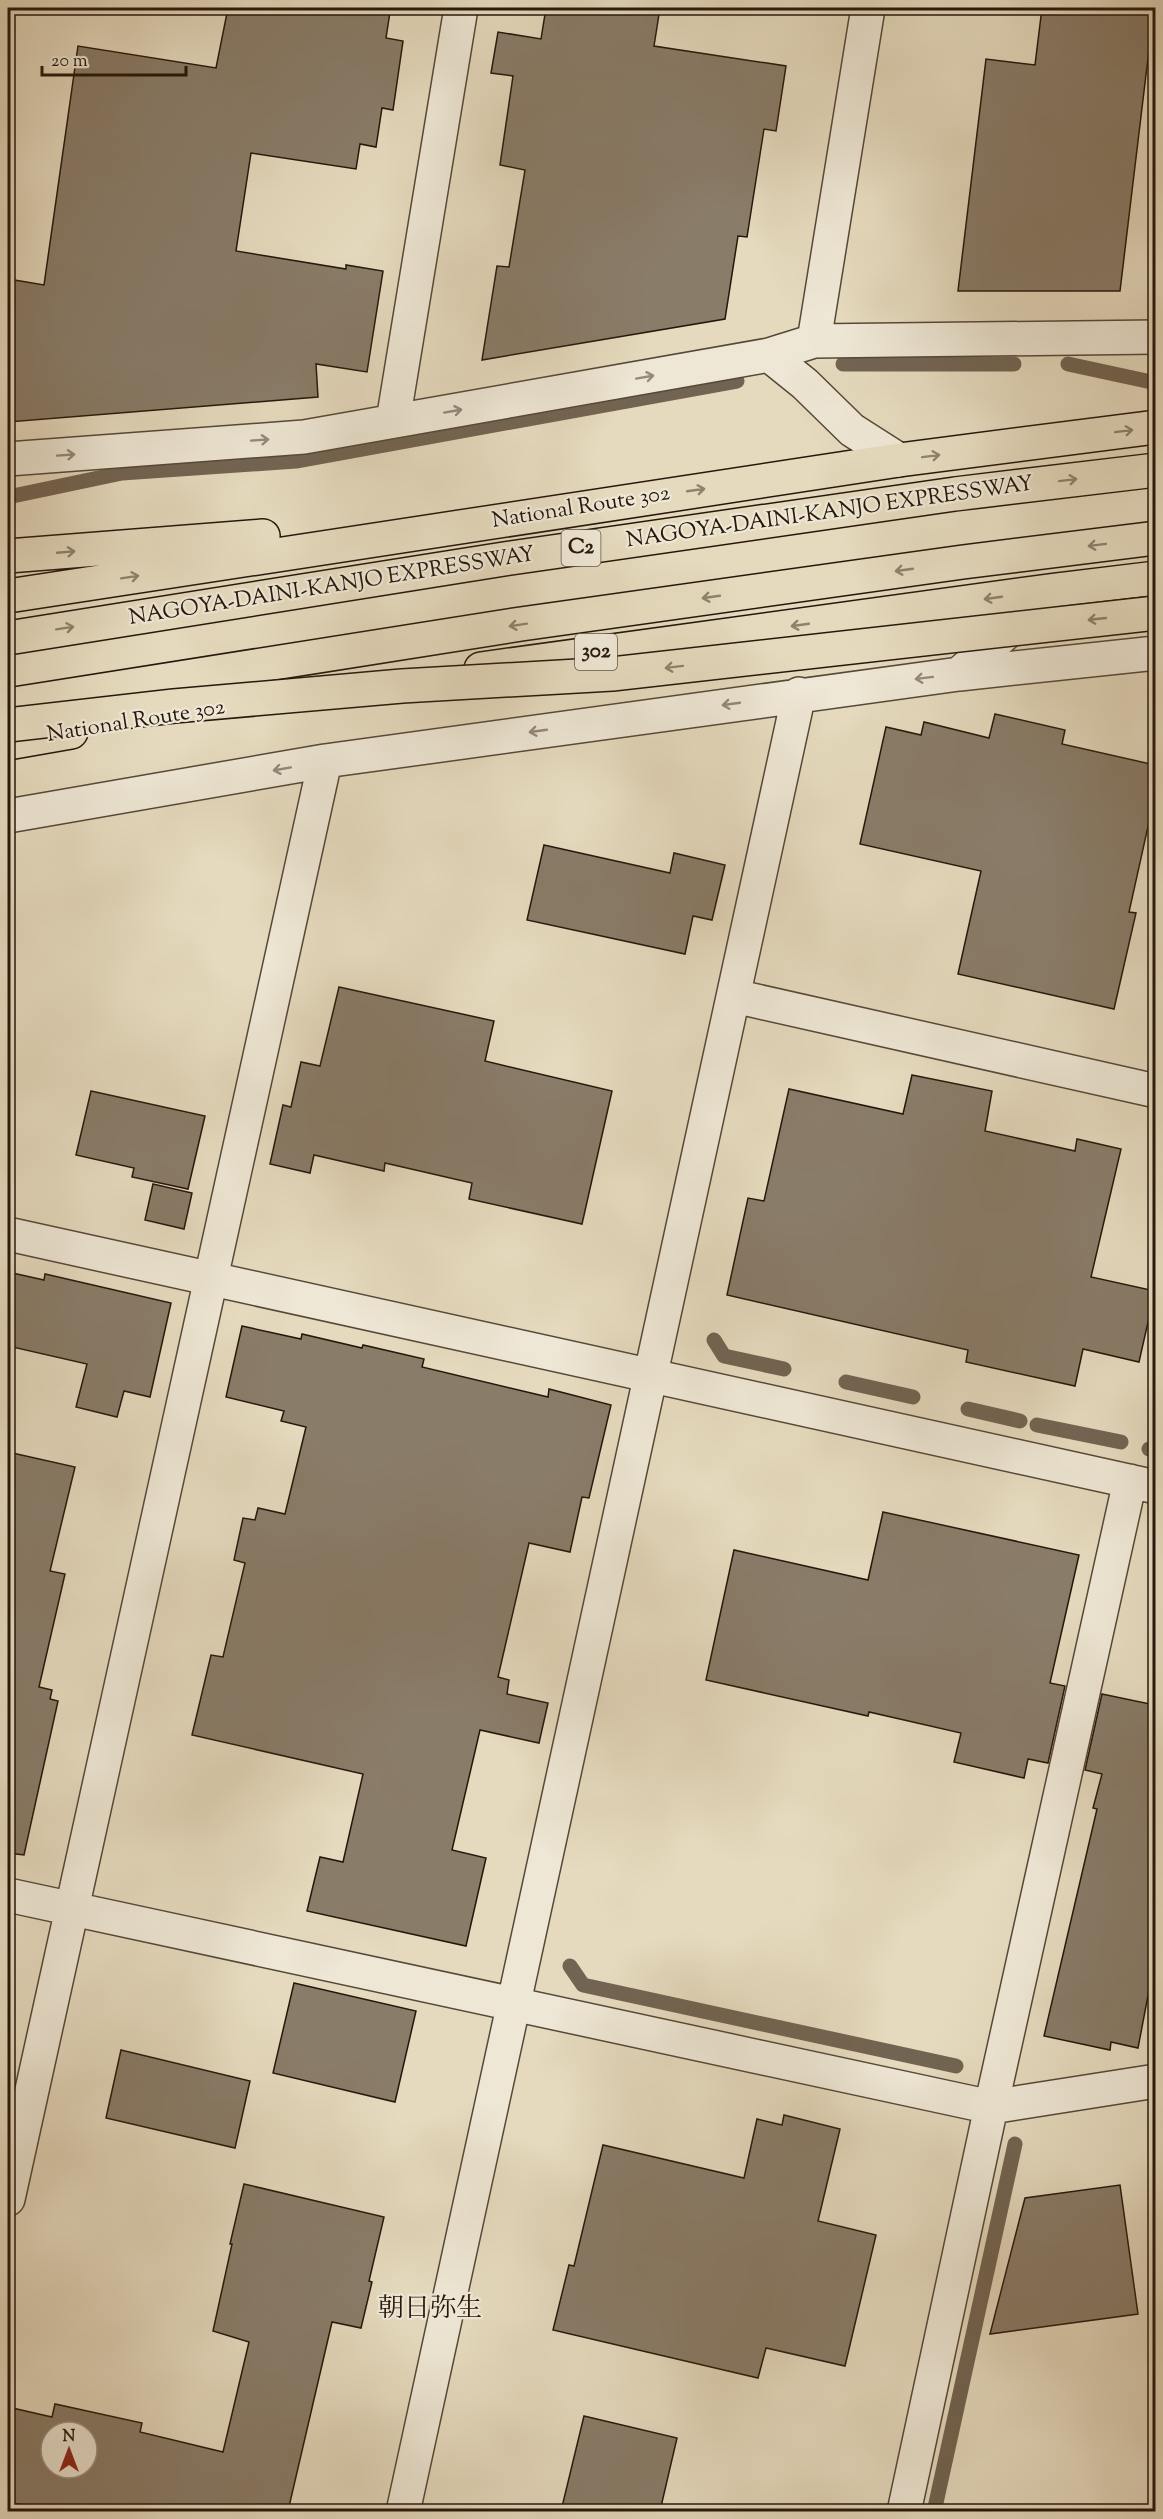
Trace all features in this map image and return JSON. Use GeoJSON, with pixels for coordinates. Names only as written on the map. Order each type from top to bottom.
{"type":"FeatureCollection","features":[{"type":"Feature","properties":{"kind":"highway","name":"National Route 302"},"geometry":{"type":"LineString","coordinates":[[9,596],[899,460],[1155,428]]}},
{"type":"Feature","properties":{"kind":"highway","name":"NAGOYA-DAINI-KANJO EXPRESSWAY"},"geometry":{"type":"LineString","coordinates":[[8,638],[516,558],[955,494],[1155,470]]}},
{"type":"Feature","properties":{"kind":"highway"},"geometry":{"type":"LineString","coordinates":[[8,556],[523,516]]}},
{"type":"Feature","properties":{"kind":"highway"},"geometry":{"type":"LineString","coordinates":[[8,705],[521,624],[963,562],[1155,538]]}},
{"type":"Feature","properties":{"kind":"highway","name":"National Route 302"},"geometry":{"type":"LineString","coordinates":[[22,740],[376,684],[1155,578]]}},
{"type":"Feature","properties":{"kind":"highway"},"geometry":{"type":"LineString","coordinates":[[8,725],[174,706],[356,690],[612,674],[1155,613]]}},
{"type":"Feature","properties":{"kind":"street"},"geometry":{"type":"LineString","coordinates":[[393,421],[461,8]]}},
{"type":"Feature","properties":{"kind":"street"},"geometry":{"type":"LineString","coordinates":[[814,341],[868,8]]}},
{"type":"Feature","properties":{"kind":"street"},"geometry":{"type":"LineString","coordinates":[[8,459],[304,437],[769,355],[814,341],[1155,337]]}},
{"type":"Feature","properties":{"kind":"street"},"geometry":{"type":"LineString","coordinates":[[769,355],[805,384],[852,430],[899,460]]}},
{"type":"Feature","properties":{"kind":"street"},"geometry":{"type":"LineString","coordinates":[[959,674],[1056,590]]}},
{"type":"Feature","properties":{"kind":"street"},"geometry":{"type":"LineString","coordinates":[[8,816],[325,762],[799,694],[1155,653]]}},
{"type":"Feature","properties":{"kind":"street"},"geometry":{"type":"LineString","coordinates":[[403,2511],[799,694]]}},
{"type":"Feature","properties":{"kind":"street"},"geometry":{"type":"LineString","coordinates":[[8,2199],[325,762]]}},
{"type":"Feature","properties":{"kind":"street"},"geometry":{"type":"LineString","coordinates":[[734,996],[1155,1091]]}},
{"type":"Feature","properties":{"kind":"street"},"geometry":{"type":"LineString","coordinates":[[8,1234],[1143,1484],[991,2107],[904,2511]]}},
{"type":"Feature","properties":{"kind":"street"},"geometry":{"type":"LineString","coordinates":[[8,1895],[991,2107],[1155,2081]]}},
{"type":"Feature","properties":{"kind":"building"},"geometry":{"type":"Polygon","coordinates":[[[228,8],[366,8],[390,12],[386,38],[403,41],[393,110],[382,108],[376,147],[360,144],[356,169],[251,153],[236,251],[346,269],[346,265],[383,271],[367,372],[316,364],[318,397],[8,422],[8,279],[44,285],[78,46],[216,68],[228,8]]]}},
{"type":"Feature","properties":{"kind":"building"},"geometry":{"type":"Polygon","coordinates":[[[546,8],[660,8],[654,46],[786,66],[776,131],[764,129],[747,237],[738,236],[725,319],[482,360],[497,266],[509,267],[525,170],[500,165],[513,76],[491,73],[498,32],[541,39],[546,8]]]}},
{"type":"Feature","properties":{"kind":"building"},"geometry":{"type":"Polygon","coordinates":[[[1042,8],[1154,8],[1120,291],[958,291],[986,59],[1035,65],[1042,8]]]}},
{"type":"Feature","properties":{"kind":"building"},"geometry":{"type":"Polygon","coordinates":[[[995,714],[1065,730],[1062,744],[1155,765],[1155,795],[1129,912],[1136,913],[1114,1009],[958,974],[981,871],[860,844],[886,727],[921,735],[924,722],[989,738],[995,714]]]}},
{"type":"Feature","properties":{"kind":"building"},"geometry":{"type":"Polygon","coordinates":[[[544,845],[670,873],[674,853],[725,865],[712,920],[693,916],[685,954],[527,920],[544,845]]]}},
{"type":"Feature","properties":{"kind":"building"},"geometry":{"type":"Polygon","coordinates":[[[339,987],[494,1021],[485,1061],[612,1091],[582,1224],[469,1199],[472,1183],[385,1163],[384,1171],[314,1155],[310,1173],[270,1164],[283,1105],[291,1107],[301,1062],[320,1066],[339,987]]]}},
{"type":"Feature","properties":{"kind":"building"},"geometry":{"type":"Polygon","coordinates":[[[912,1075],[992,1091],[985,1131],[1075,1151],[1077,1139],[1121,1149],[1091,1277],[1155,1291],[1139,1362],[1083,1349],[1075,1386],[966,1362],[968,1350],[727,1295],[748,1198],[764,1201],[789,1089],[903,1114],[912,1075]]]}},
{"type":"Feature","properties":{"kind":"building"},"geometry":{"type":"Polygon","coordinates":[[[91,1091],[205,1116],[188,1189],[132,1177],[134,1168],[76,1155],[91,1091]]]}},
{"type":"Feature","properties":{"kind":"building"},"geometry":{"type":"Polygon","coordinates":[[[153,1184],[192,1193],[184,1229],[145,1220],[153,1184]]]}},
{"type":"Feature","properties":{"kind":"building"},"geometry":{"type":"Polygon","coordinates":[[[8,1272],[44,1280],[45,1274],[171,1303],[150,1397],[124,1391],[117,1417],[76,1407],[87,1364],[8,1346],[8,1272]]]}},
{"type":"Feature","properties":{"kind":"building"},"geometry":{"type":"Polygon","coordinates":[[[242,1326],[301,1339],[302,1334],[362,1348],[363,1345],[424,1359],[422,1367],[548,1397],[549,1389],[611,1405],[589,1498],[582,1497],[570,1552],[529,1543],[498,1677],[509,1680],[507,1694],[548,1703],[539,1743],[480,1730],[452,1850],[486,1858],[466,1946],[307,1911],[320,1857],[343,1862],[363,1774],[192,1735],[211,1655],[223,1657],[245,1563],[234,1560],[243,1518],[255,1520],[258,1508],[285,1514],[306,1427],[281,1421],[284,1411],[226,1397],[242,1326]]]}},
{"type":"Feature","properties":{"kind":"building"},"geometry":{"type":"Polygon","coordinates":[[[8,1452],[75,1467],[50,1571],[65,1574],[39,1687],[52,1690],[50,1699],[58,1701],[24,1855],[8,1853],[8,1452]]]}},
{"type":"Feature","properties":{"kind":"building"},"geometry":{"type":"Polygon","coordinates":[[[883,1512],[1079,1555],[1050,1683],[1065,1686],[1048,1763],[1028,1759],[1024,1778],[954,1762],[961,1733],[869,1712],[868,1716],[706,1680],[734,1550],[868,1580],[883,1512]]]}},
{"type":"Feature","properties":{"kind":"building"},"geometry":{"type":"Polygon","coordinates":[[[1102,1694],[1155,1705],[1155,1959],[1138,2048],[1111,2042],[1110,2050],[1044,2036],[1097,1809],[1093,1808],[1102,1774],[1085,1770],[1102,1694]]]}},
{"type":"Feature","properties":{"kind":"building"},"geometry":{"type":"Polygon","coordinates":[[[294,1983],[416,2011],[395,2102],[273,2073],[294,1983]]]}},
{"type":"Feature","properties":{"kind":"building"},"geometry":{"type":"Polygon","coordinates":[[[121,2050],[250,2081],[235,2148],[106,2118],[121,2050]]]}},
{"type":"Feature","properties":{"kind":"building"},"geometry":{"type":"Polygon","coordinates":[[[784,2115],[840,2129],[818,2221],[876,2235],[845,2366],[766,2348],[758,2378],[553,2330],[569,2265],[574,2266],[603,2145],[744,2178],[757,2119],[782,2125],[784,2115]]]}},
{"type":"Feature","properties":{"kind":"building"},"geometry":{"type":"Polygon","coordinates":[[[244,2184],[384,2217],[361,2328],[332,2322],[288,2511],[49,2511],[8,2502],[8,2407],[52,2417],[55,2404],[142,2423],[140,2432],[223,2452],[249,2342],[213,2331],[232,2244],[230,2244],[244,2184]]]}},
{"type":"Feature","properties":{"kind":"building"},"geometry":{"type":"Polygon","coordinates":[[[1120,2185],[1138,2314],[990,2334],[1025,2198],[1120,2185]]]}},
{"type":"Feature","properties":{"kind":"building"},"geometry":{"type":"Polygon","coordinates":[[[584,2416],[677,2438],[660,2511],[561,2511],[584,2416]]]}},
{"type":"Feature","properties":{"kind":"waterway"},"geometry":{"type":"LineString","coordinates":[[843,364],[1014,364]]}},
{"type":"Feature","properties":{"kind":"waterway"},"geometry":{"type":"LineString","coordinates":[[1068,364],[1156,383]]}},
{"type":"Feature","properties":{"kind":"waterway"},"geometry":{"type":"LineString","coordinates":[[8,497],[122,473],[296,461],[737,381]]}},
{"type":"Feature","properties":{"kind":"waterway"},"geometry":{"type":"LineString","coordinates":[[714,1340],[724,1356],[784,1369]]}},
{"type":"Feature","properties":{"kind":"waterway"},"geometry":{"type":"LineString","coordinates":[[846,1382],[913,1397]]}},
{"type":"Feature","properties":{"kind":"waterway"},"geometry":{"type":"LineString","coordinates":[[968,1409],[1020,1421]]}},
{"type":"Feature","properties":{"kind":"waterway"},"geometry":{"type":"LineString","coordinates":[[1037,1425],[1121,1442]]}},
{"type":"Feature","properties":{"kind":"waterway"},"geometry":{"type":"LineString","coordinates":[[1149,1449],[1156,1450]]}},
{"type":"Feature","properties":{"kind":"waterway"},"geometry":{"type":"LineString","coordinates":[[570,1966],[583,1985],[956,2066]]}},
{"type":"Feature","properties":{"kind":"waterway"},"geometry":{"type":"LineString","coordinates":[[934,2512],[1015,2144]]}},
{"type":"Feature","properties":{"kind":"district","name":"朝日弥生"},"geometry":{"type":"Point","coordinates":[430,2309]}}]}
